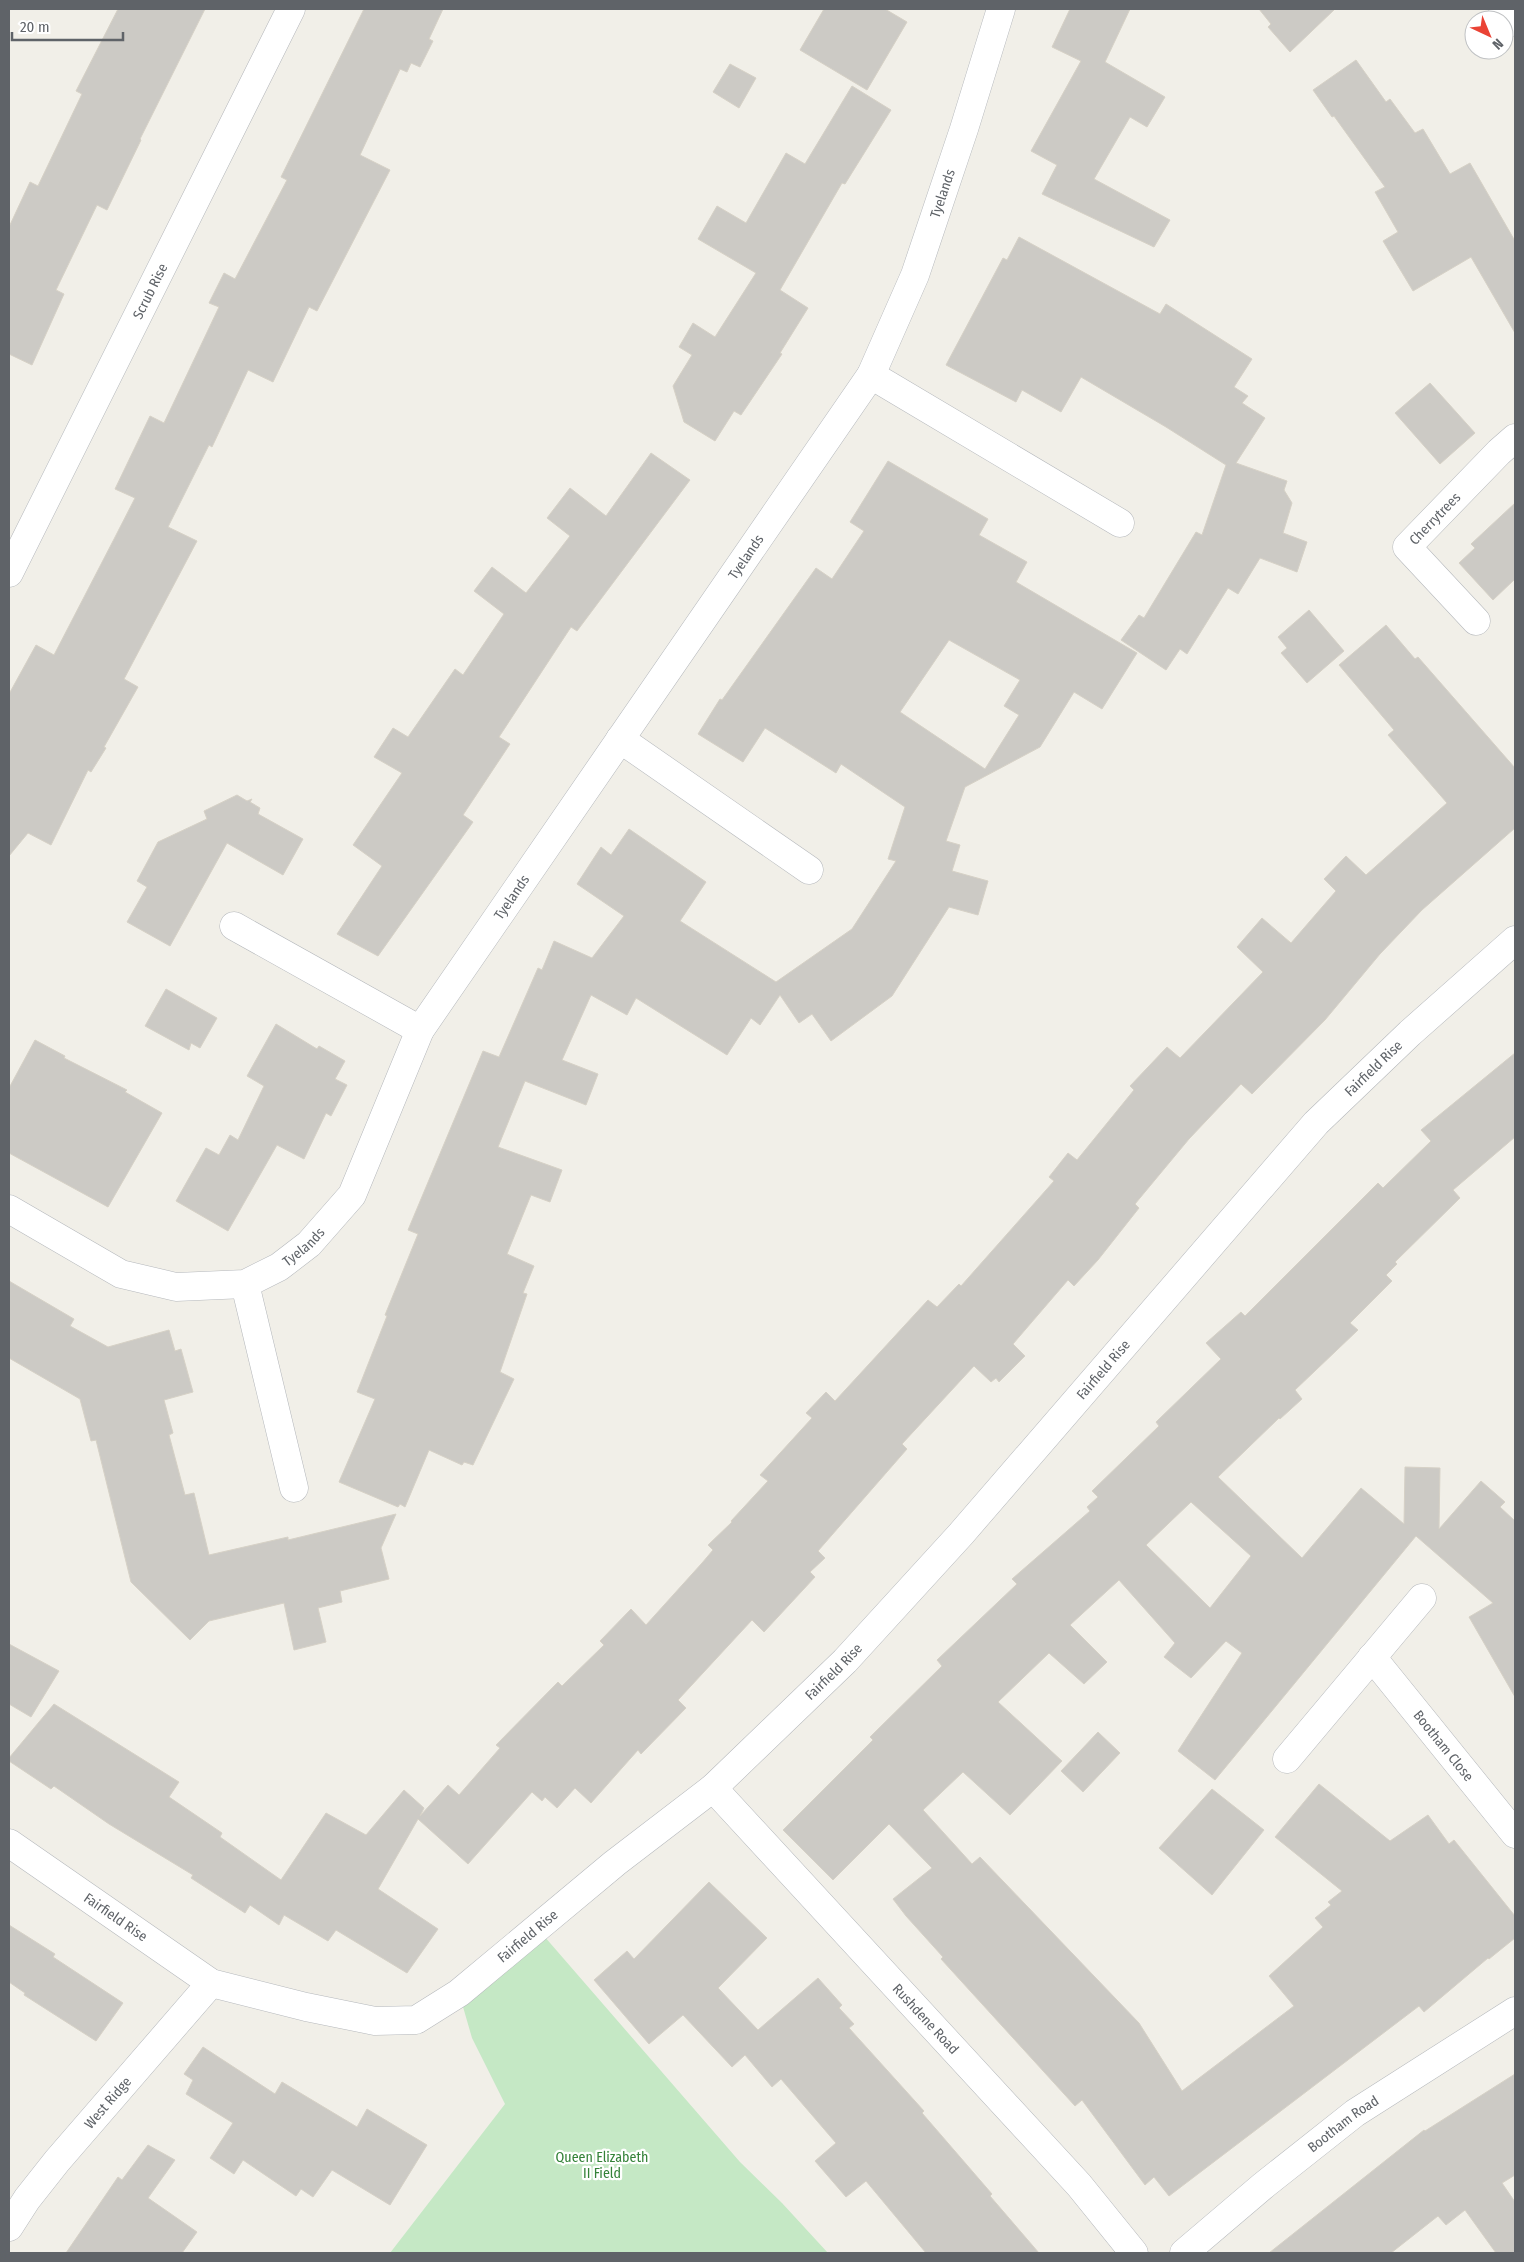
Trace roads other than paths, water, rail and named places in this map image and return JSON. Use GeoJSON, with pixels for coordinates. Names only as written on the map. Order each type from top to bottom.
{"type":"FeatureCollection","features":[{"type":"Feature","properties":{"kind":"street","name":"Scrub Rise"},"geometry":{"type":"LineString","coordinates":[[9,573],[291,9]]}},
{"type":"Feature","properties":{"kind":"street","name":"Tyelands"},"geometry":{"type":"LineString","coordinates":[[9,1209],[121,1274],[176,1287],[245,1284],[279,1267],[309,1244],[352,1195],[420,1030],[871,375],[915,275],[1001,9]]}},
{"type":"Feature","properties":{"kind":"street"},"geometry":{"type":"LineString","coordinates":[[1503,9],[1515,22]]}},
{"type":"Feature","properties":{"kind":"street"},"geometry":{"type":"LineString","coordinates":[[871,375],[1120,523]]}},
{"type":"Feature","properties":{"kind":"street","name":"Cherrytrees"},"geometry":{"type":"LineString","coordinates":[[1476,621],[1407,547],[1499,452],[1515,438]]}},
{"type":"Feature","properties":{"kind":"street"},"geometry":{"type":"LineString","coordinates":[[620,739],[810,870]]}},
{"type":"Feature","properties":{"kind":"street"},"geometry":{"type":"LineString","coordinates":[[234,926],[420,1030]]}},
{"type":"Feature","properties":{"kind":"street","name":"Fairfield Rise"},"geometry":{"type":"LineString","coordinates":[[9,1843],[211,1983],[306,2008],[375,2021],[416,2020],[459,1992],[616,1863],[713,1788],[845,1661],[961,1534],[1316,1123],[1410,1032],[1515,940]]}},
{"type":"Feature","properties":{"kind":"street"},"geometry":{"type":"LineString","coordinates":[[245,1284],[294,1488]]}},
{"type":"Feature","properties":{"kind":"street"},"geometry":{"type":"LineString","coordinates":[[1287,1759],[1422,1598]]}},
{"type":"Feature","properties":{"kind":"street","name":"Bootham Close"},"geometry":{"type":"LineString","coordinates":[[1372,1657],[1515,1834]]}},
{"type":"Feature","properties":{"kind":"street","name":"Rushdene Road"},"geometry":{"type":"LineString","coordinates":[[713,1788],[1079,2185],[1134,2253]]}},
{"type":"Feature","properties":{"kind":"street","name":"West Ridge"},"geometry":{"type":"LineString","coordinates":[[9,2227],[27,2199],[57,2161],[211,1983]]}},
{"type":"Feature","properties":{"kind":"street","name":"Bootham Road"},"geometry":{"type":"LineString","coordinates":[[1184,2253],[1264,2185],[1355,2114],[1515,2011]]}},
{"type":"Feature","properties":{"kind":"park label","name":"Queen Elizabeth II Field"},"geometry":{"type":"Point","coordinates":[602,2166]}}]}
